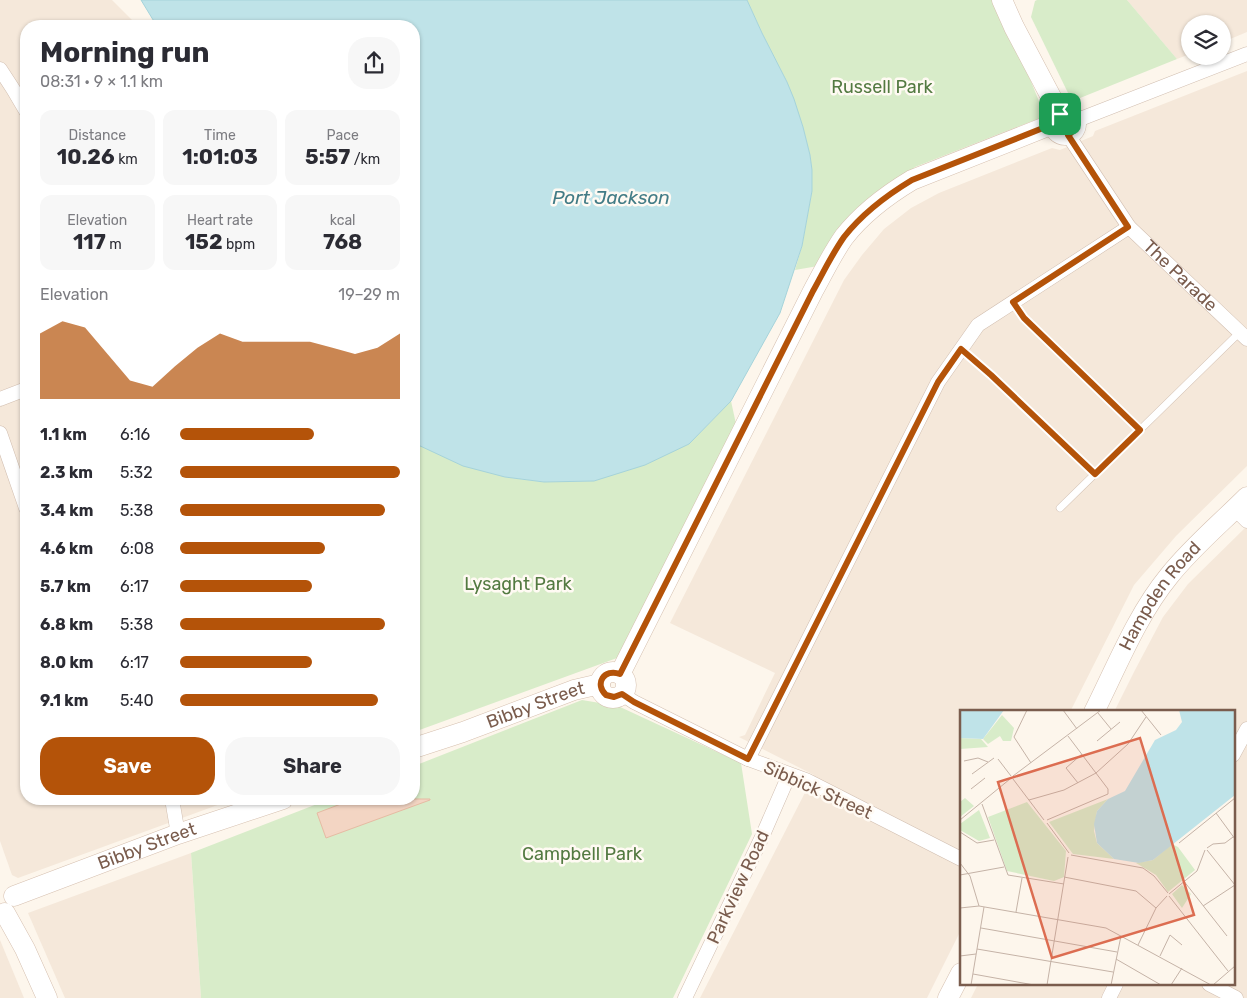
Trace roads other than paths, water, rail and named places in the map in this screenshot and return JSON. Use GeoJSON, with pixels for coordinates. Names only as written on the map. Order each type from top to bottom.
{"type":"FeatureCollection","features":[{"type":"Feature","properties":{"kind":"street","name":"The Parade"},"geometry":{"type":"LineString","coordinates":[[1002,0],[1064,124],[1128,227],[1244,336]]}},
{"type":"Feature","properties":{"kind":"street"},"geometry":{"type":"LineString","coordinates":[[620,674],[813,291],[844,237],[857,223],[890,193],[912,180],[1247,54]]}},
{"type":"Feature","properties":{"kind":"street"},"geometry":{"type":"LineString","coordinates":[[0,70],[20,101]]}},
{"type":"Feature","properties":{"kind":"street"},"geometry":{"type":"LineString","coordinates":[[748,759],[938,382],[978,325],[1128,227]]}},
{"type":"Feature","properties":{"kind":"street"},"geometry":{"type":"LineString","coordinates":[[0,399],[20,391]]}},
{"type":"Feature","properties":{"kind":"street"},"geometry":{"type":"LineString","coordinates":[[0,433],[20,491]]}},
{"type":"Feature","properties":{"kind":"street","name":"Hampden Road"},"geometry":{"type":"LineString","coordinates":[[1095,710],[1135,627],[1156,594],[1183,560],[1243,509]]}},
{"type":"Feature","properties":{"kind":"street"},"geometry":{"type":"LineString","coordinates":[[611,672],[620,674],[626,684],[622,694],[614,697],[606,695],[600,684],[604,676],[611,672]]}},
{"type":"Feature","properties":{"kind":"street","name":"Bibby Street"},"geometry":{"type":"LineString","coordinates":[[420,746],[574,690],[600,684]]}},
{"type":"Feature","properties":{"kind":"street","name":"Sibbick Street"},"geometry":{"type":"LineString","coordinates":[[622,694],[634,702],[748,759],[806,780],[960,858]]}},
{"type":"Feature","properties":{"kind":"street"},"geometry":{"type":"LineString","coordinates":[[1234,753],[1247,729]]}},
{"type":"Feature","properties":{"kind":"street","name":"Parkview Road"},"geometry":{"type":"LineString","coordinates":[[685,998],[789,775]]}},
{"type":"Feature","properties":{"kind":"street"},"geometry":{"type":"LineString","coordinates":[[172,805],[178,834]]}},
{"type":"Feature","properties":{"kind":"street","name":"Bibby Street"},"geometry":{"type":"LineString","coordinates":[[5,902],[178,834],[265,805]]}},
{"type":"Feature","properties":{"kind":"street"},"geometry":{"type":"LineString","coordinates":[[5,902],[47,998]]}},
{"type":"Feature","properties":{"kind":"street"},"geometry":{"type":"LineString","coordinates":[[948,998],[960,975]]}},
{"type":"Feature","properties":{"kind":"street"},"geometry":{"type":"LineString","coordinates":[[1109,998],[1115,986]]}},
{"type":"Feature","properties":{"kind":"street"},"geometry":{"type":"LineString","coordinates":[[1213,986],[1236,998]]}},
{"type":"Feature","properties":{"kind":"lane"},"geometry":{"type":"LineString","coordinates":[[1013,302],[1024,318],[1140,430]]}},
{"type":"Feature","properties":{"kind":"lane"},"geometry":{"type":"LineString","coordinates":[[1060,508],[1140,430],[1244,336]]}},
{"type":"Feature","properties":{"kind":"lane"},"geometry":{"type":"LineString","coordinates":[[961,349],[1095,474]]}},
{"type":"Feature","properties":{"kind":"water","name":"Port Jackson"},"geometry":{"type":"Polygon","coordinates":[[[141,0],[747,0],[794,99],[810,155],[812,191],[802,246],[780,313],[731,401],[689,444],[645,465],[594,481],[544,482],[505,477],[463,466],[420,446],[420,20],[153,20],[141,0]]]}},
{"type":"Feature","properties":{"kind":"park label","name":"Russell Park"},"geometry":{"type":"Point","coordinates":[882,87]}},
{"type":"Feature","properties":{"kind":"park label","name":"Lysaght Park"},"geometry":{"type":"Point","coordinates":[518,584]}},
{"type":"Feature","properties":{"kind":"park label","name":"Campbell Park"},"geometry":{"type":"Point","coordinates":[582,854]}}]}
